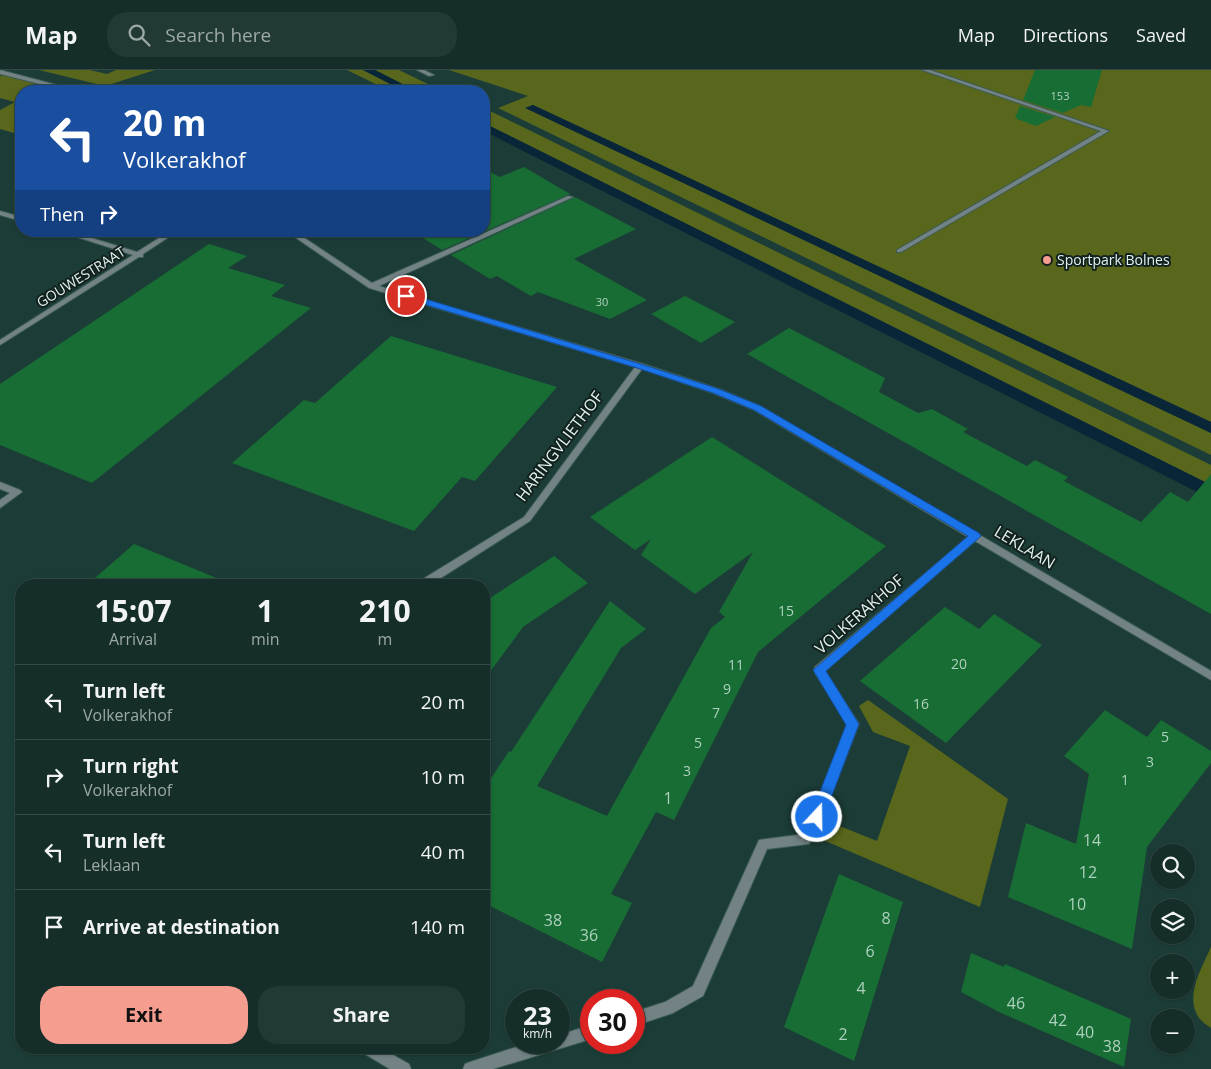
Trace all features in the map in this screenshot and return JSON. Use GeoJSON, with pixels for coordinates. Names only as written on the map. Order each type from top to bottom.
{"type":"FeatureCollection","features":[{"type":"Feature","properties":{"kind":"street"},"geometry":{"type":"LineString","coordinates":[[420,70],[431,75]]}},
{"type":"Feature","properties":{"kind":"street"},"geometry":{"type":"LineString","coordinates":[[899,251],[1106,130],[925,70]]}},
{"type":"Feature","properties":{"kind":"street"},"geometry":{"type":"LineString","coordinates":[[0,72],[51,85]]}},
{"type":"Feature","properties":{"kind":"street"},"geometry":{"type":"LineString","coordinates":[[490,233],[570,197]]}},
{"type":"Feature","properties":{"kind":"street"},"geometry":{"type":"LineString","coordinates":[[0,213],[15,217]]}},
{"type":"Feature","properties":{"kind":"street"},"geometry":{"type":"LineString","coordinates":[[81,237],[140,255]]}},
{"type":"Feature","properties":{"kind":"street","name":"GOUWESTRAAT"},"geometry":{"type":"LineString","coordinates":[[0,343],[166,237]]}},
{"type":"Feature","properties":{"kind":"street","name":"LEKLAAN"},"geometry":{"type":"LineString","coordinates":[[298,237],[372,286],[640,366],[716,391],[757,408],[1211,676]]}},
{"type":"Feature","properties":{"kind":"street"},"geometry":{"type":"LineString","coordinates":[[372,286],[481,237]]}},
{"type":"Feature","properties":{"kind":"street","name":"HARINGVLIETHOF"},"geometry":{"type":"LineString","coordinates":[[432,579],[527,519],[640,366]]}},
{"type":"Feature","properties":{"kind":"street"},"geometry":{"type":"LineString","coordinates":[[0,485],[17,492],[0,505]]}},
{"type":"Feature","properties":{"kind":"street","name":"VOLKERAKHOF"},"geometry":{"type":"LineString","coordinates":[[817,817],[853,724],[819,670],[975,536]]}},
{"type":"Feature","properties":{"kind":"street"},"geometry":{"type":"LineString","coordinates":[[645,1015],[668,1008],[698,991],[763,844],[804,840]]}},
{"type":"Feature","properties":{"kind":"street"},"geometry":{"type":"LineString","coordinates":[[378,1054],[404,1069]]}},
{"type":"Feature","properties":{"kind":"street"},"geometry":{"type":"LineString","coordinates":[[470,1069],[519,1054]]}},
{"type":"Feature","properties":{"kind":"green space"},"geometry":{"type":"Polygon","coordinates":[[[39,70],[90,70],[107,74],[116,70],[155,70],[108,85],[101,85],[39,70]]]}},
{"type":"Feature","properties":{"kind":"green space"},"geometry":{"type":"Polygon","coordinates":[[[347,70],[363,70],[392,85],[378,85],[347,70]]]}},
{"type":"Feature","properties":{"kind":"green space"},"geometry":{"type":"Polygon","coordinates":[[[375,70],[399,70],[430,85],[404,85],[375,70]]]}},
{"type":"Feature","properties":{"kind":"green space","name":"Sportpark Bolnes"},"geometry":{"type":"Polygon","coordinates":[[[449,70],[1211,70],[1211,422],[533,105],[526,108],[1211,433],[1211,455],[498,108],[528,96],[449,70]]]}},
{"type":"Feature","properties":{"kind":"green space"},"geometry":{"type":"Polygon","coordinates":[[[4,75],[42,85],[15,85],[15,102],[0,98],[0,76],[4,75]]]}},
{"type":"Feature","properties":{"kind":"green space"},"geometry":{"type":"Polygon","coordinates":[[[15,102],[15,133],[0,129],[0,110],[15,102]]]}},
{"type":"Feature","properties":{"kind":"green space"},"geometry":{"type":"Polygon","coordinates":[[[490,111],[1211,465],[1211,485],[490,126],[490,111]]]}},
{"type":"Feature","properties":{"kind":"green space"},"geometry":{"type":"Polygon","coordinates":[[[868,700],[1008,799],[980,907],[816,837],[822,819],[877,841],[910,746],[873,732],[859,706],[868,700]]]}},
{"type":"Feature","properties":{"kind":"green space"},"geometry":{"type":"Polygon","coordinates":[[[1211,947],[1211,1028],[1199,1018],[1193,1001],[1195,999],[1195,986],[1211,947]]]}},
{"type":"Feature","properties":{"kind":"water"},"geometry":{"type":"Polygon","coordinates":[[[363,70],[375,70],[404,85],[392,85],[363,70]]]}},
{"type":"Feature","properties":{"kind":"water"},"geometry":{"type":"Polygon","coordinates":[[[533,105],[1211,422],[1211,433],[525,108],[533,105]]]}},
{"type":"Feature","properties":{"kind":"water"},"geometry":{"type":"Polygon","coordinates":[[[490,126],[1211,485],[1211,499],[490,134],[490,126]]]}},
{"type":"Feature","properties":{"kind":"building"},"geometry":{"type":"Polygon","coordinates":[[[1035,70],[1102,70],[1091,107],[1081,105],[1063,113],[1023,100],[1035,70]]]}},
{"type":"Feature","properties":{"kind":"building"},"geometry":{"type":"Polygon","coordinates":[[[1020,106],[1055,117],[1036,126],[1015,118],[1020,106]]]}},
{"type":"Feature","properties":{"kind":"building"},"geometry":{"type":"Polygon","coordinates":[[[524,167],[570,194],[490,229],[490,172],[500,177],[524,167]]]}},
{"type":"Feature","properties":{"kind":"building"},"geometry":{"type":"Polygon","coordinates":[[[575,197],[636,229],[574,259],[647,300],[610,319],[538,292],[531,296],[497,276],[490,279],[451,255],[575,197]]]}},
{"type":"Feature","properties":{"kind":"building"},"geometry":{"type":"Polygon","coordinates":[[[421,237],[472,237],[442,250],[421,237]]]}},
{"type":"Feature","properties":{"kind":"building"},"geometry":{"type":"Polygon","coordinates":[[[209,244],[247,256],[228,268],[285,285],[271,296],[311,308],[92,483],[0,445],[0,384],[209,244]]]}},
{"type":"Feature","properties":{"kind":"building"},"geometry":{"type":"Polygon","coordinates":[[[685,296],[735,322],[701,343],[651,314],[685,296]]]}},
{"type":"Feature","properties":{"kind":"building"},"geometry":{"type":"Polygon","coordinates":[[[789,328],[885,378],[879,392],[918,413],[932,409],[968,429],[963,432],[1027,466],[1035,460],[1068,477],[1064,481],[1141,522],[1170,492],[1188,502],[1211,474],[1211,614],[747,354],[789,328]]]}},
{"type":"Feature","properties":{"kind":"building"},"geometry":{"type":"Polygon","coordinates":[[[391,336],[557,387],[475,481],[462,477],[414,531],[232,463],[304,400],[315,403],[391,336]]]}},
{"type":"Feature","properties":{"kind":"building"},"geometry":{"type":"Polygon","coordinates":[[[712,437],[886,546],[758,652],[674,820],[656,812],[611,894],[632,903],[602,962],[490,906],[490,780],[509,751],[511,752],[610,601],[646,629],[621,648],[537,786],[607,816],[711,628],[725,617],[719,612],[753,552],[695,594],[641,555],[651,539],[635,550],[590,517],[712,437]]]}},
{"type":"Feature","properties":{"kind":"building"},"geometry":{"type":"Polygon","coordinates":[[[134,544],[219,579],[94,579],[134,544]]]}},
{"type":"Feature","properties":{"kind":"building"},"geometry":{"type":"Polygon","coordinates":[[[554,556],[588,583],[523,627],[490,672],[490,598],[554,556]]]}},
{"type":"Feature","properties":{"kind":"building"},"geometry":{"type":"Polygon","coordinates":[[[945,607],[979,629],[994,614],[1042,645],[946,743],[860,681],[945,607]]]}},
{"type":"Feature","properties":{"kind":"building"},"geometry":{"type":"Polygon","coordinates":[[[1105,710],[1147,737],[1161,720],[1211,751],[1211,763],[1147,847],[1132,949],[1008,897],[1026,823],[1076,844],[1089,774],[1064,756],[1105,710]]]}},
{"type":"Feature","properties":{"kind":"building"},"geometry":{"type":"Polygon","coordinates":[[[839,874],[903,902],[854,1061],[784,1027],[839,874]]]}},
{"type":"Feature","properties":{"kind":"building"},"geometry":{"type":"Polygon","coordinates":[[[971,953],[1004,967],[1005,964],[1131,1019],[1124,1067],[1001,1013],[961,992],[971,953]]]}},
{"type":"Feature","properties":{"kind":"place","name":"Sportpark Bolnes"},"geometry":{"type":"Point","coordinates":[1047,260]}},
{"type":"Feature","properties":{"kind":"route"},"geometry":{"type":"LineString","coordinates":[[406,296],[640,366],[716,391],[757,408],[975,536],[819,670],[853,724],[817,817]]}}]}
